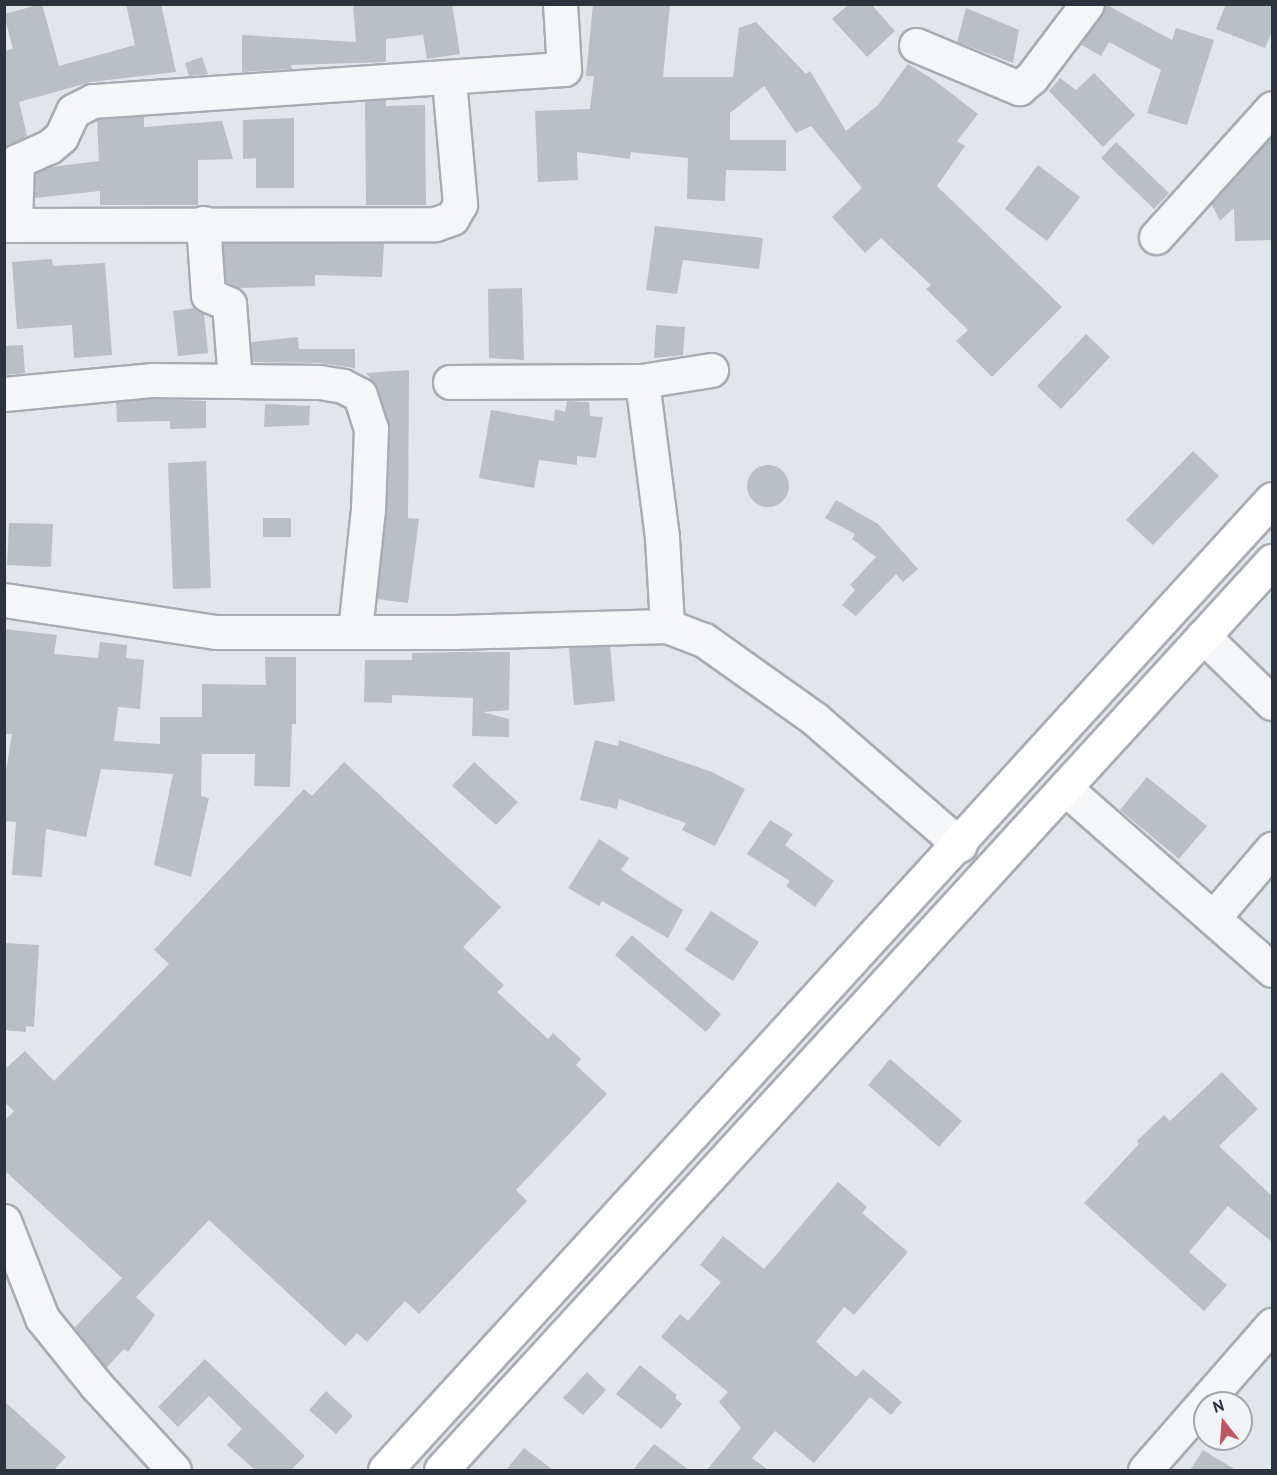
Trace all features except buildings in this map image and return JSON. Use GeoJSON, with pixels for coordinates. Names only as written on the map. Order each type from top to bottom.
{"type":"FeatureCollection","features":[{"type":"Feature","properties":{"kind":"main road"},"geometry":{"type":"LineString","coordinates":[[385,1470],[960,846],[1272,499]]}},
{"type":"Feature","properties":{"kind":"main road"},"geometry":{"type":"LineString","coordinates":[[441,1470],[1272,561]]}},
{"type":"Feature","properties":{"kind":"main road"},"geometry":{"type":"LineString","coordinates":[[918,891],[946,918]]}},
{"type":"Feature","properties":{"kind":"main road"},"geometry":{"type":"LineString","coordinates":[[658,1175],[688,1201]]}},
{"type":"Feature","properties":{"kind":"street"},"geometry":{"type":"LineString","coordinates":[[448,80],[460,204],[452,218],[435,224],[10,225],[17,161],[50,147],[61,137],[73,111],[93,101],[448,80],[564,69],[560,4]]}},
{"type":"Feature","properties":{"kind":"street"},"geometry":{"type":"LineString","coordinates":[[916,45],[1019,88],[1087,4]]}},
{"type":"Feature","properties":{"kind":"street"},"geometry":{"type":"LineString","coordinates":[[1156,237],[1272,108]]}},
{"type":"Feature","properties":{"kind":"street"},"geometry":{"type":"LineString","coordinates":[[203,223],[208,295],[229,304],[235,380]]}},
{"type":"Feature","properties":{"kind":"street"},"geometry":{"type":"LineString","coordinates":[[450,382],[642,381],[711,370]]}},
{"type":"Feature","properties":{"kind":"street"},"geometry":{"type":"LineString","coordinates":[[4,394],[153,380],[235,380],[319,382],[343,386],[360,395],[371,428],[368,509],[355,631]]}},
{"type":"Feature","properties":{"kind":"street"},"geometry":{"type":"LineString","coordinates":[[642,381],[662,538],[667,626]]}},
{"type":"Feature","properties":{"kind":"street"},"geometry":{"type":"LineString","coordinates":[[4,600],[216,632],[667,626],[704,640],[815,719],[960,846]]}},
{"type":"Feature","properties":{"kind":"street"},"geometry":{"type":"LineString","coordinates":[[1203,636],[1272,704]]}},
{"type":"Feature","properties":{"kind":"street"},"geometry":{"type":"LineString","coordinates":[[1066,789],[1272,970]]}},
{"type":"Feature","properties":{"kind":"street"},"geometry":{"type":"LineString","coordinates":[[1214,918],[1272,849]]}},
{"type":"Feature","properties":{"kind":"street"},"geometry":{"type":"LineString","coordinates":[[4,1221],[42,1318],[96,1385],[174,1470]]}},
{"type":"Feature","properties":{"kind":"street"},"geometry":{"type":"LineString","coordinates":[[1145,1470],[1272,1325]]}}]}
